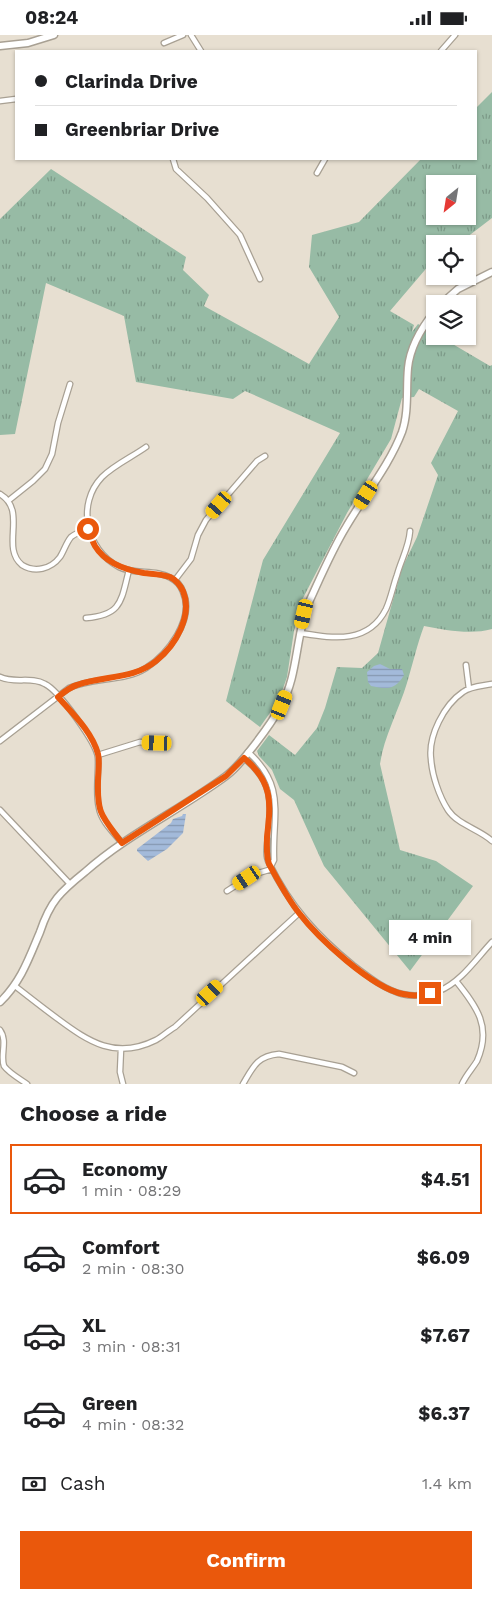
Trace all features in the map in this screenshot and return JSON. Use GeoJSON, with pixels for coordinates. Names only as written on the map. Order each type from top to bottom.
{"type":"FeatureCollection","features":[{"type":"Feature","properties":{"kind":"main road"},"geometry":{"type":"LineString","coordinates":[[0,46],[28,43],[54,35]]}},
{"type":"Feature","properties":{"kind":"main road"},"geometry":{"type":"LineString","coordinates":[[451,295],[458,289],[492,272]]}},
{"type":"Feature","properties":{"kind":"main road"},"geometry":{"type":"LineString","coordinates":[[0,1002],[15,986],[26,966],[56,898],[100,858],[226,776],[246,755],[282,705],[290,684],[300,633],[308,606],[345,529],[396,447],[403,429],[406,415],[408,366],[413,348],[426,324]]}},
{"type":"Feature","properties":{"kind":"street"},"geometry":{"type":"LineString","coordinates":[[164,43],[183,35]]}},
{"type":"Feature","properties":{"kind":"street"},"geometry":{"type":"LineString","coordinates":[[191,35],[200,50]]}},
{"type":"Feature","properties":{"kind":"street"},"geometry":{"type":"LineString","coordinates":[[442,50],[455,35]]}},
{"type":"Feature","properties":{"kind":"street"},"geometry":{"type":"LineString","coordinates":[[0,101],[15,99]]}},
{"type":"Feature","properties":{"kind":"street"},"geometry":{"type":"LineString","coordinates":[[173,160],[176,169],[207,198],[240,235],[260,279]]}},
{"type":"Feature","properties":{"kind":"street"},"geometry":{"type":"LineString","coordinates":[[317,173],[324,160]]}},
{"type":"Feature","properties":{"kind":"street"},"geometry":{"type":"LineString","coordinates":[[8,501],[33,481],[44,469],[52,454],[58,423],[70,384]]}},
{"type":"Feature","properties":{"kind":"street"},"geometry":{"type":"LineString","coordinates":[[0,741],[69,688],[78,684],[132,674],[144,669],[161,656],[185,621],[187,610],[186,598],[181,587],[175,581],[163,575],[129,571],[119,567],[96,547],[88,529],[88,503],[94,487],[108,472],[146,447]]}},
{"type":"Feature","properties":{"kind":"street"},"geometry":{"type":"LineString","coordinates":[[175,581],[191,559],[198,535],[206,520],[257,461],[266,456]]}},
{"type":"Feature","properties":{"kind":"street"},"geometry":{"type":"LineString","coordinates":[[0,494],[8,501],[13,513],[9,542],[11,551],[14,558],[26,567],[41,569],[48,567],[59,557],[72,537],[78,532],[88,529]]}},
{"type":"Feature","properties":{"kind":"street"},"geometry":{"type":"LineString","coordinates":[[300,633],[344,638],[366,629],[379,619],[389,601],[408,544],[410,531]]}},
{"type":"Feature","properties":{"kind":"street"},"geometry":{"type":"LineString","coordinates":[[86,618],[104,616],[118,606],[129,571]]}},
{"type":"Feature","properties":{"kind":"street"},"geometry":{"type":"LineString","coordinates":[[466,665],[469,689]]}},
{"type":"Feature","properties":{"kind":"street"},"geometry":{"type":"LineString","coordinates":[[0,677],[14,681],[34,680],[44,683],[51,688],[78,720],[92,740],[98,755],[98,807],[100,813],[122,843]]}},
{"type":"Feature","properties":{"kind":"street"},"geometry":{"type":"LineString","coordinates":[[492,684],[469,689],[446,707],[432,745],[430,758],[434,774],[449,811],[459,820],[487,836],[492,841]]}},
{"type":"Feature","properties":{"kind":"street"},"geometry":{"type":"LineString","coordinates":[[98,755],[140,742],[157,743]]}},
{"type":"Feature","properties":{"kind":"street"},"geometry":{"type":"LineString","coordinates":[[246,755],[264,768],[271,782],[275,797],[274,860],[272,867],[283,890],[299,913],[329,945],[384,987],[402,994],[420,996],[440,991],[456,981],[492,943]]}},
{"type":"Feature","properties":{"kind":"street"},"geometry":{"type":"LineString","coordinates":[[0,810],[70,884]]}},
{"type":"Feature","properties":{"kind":"street"},"geometry":{"type":"LineString","coordinates":[[227,891],[252,875],[272,867]]}},
{"type":"Feature","properties":{"kind":"street"},"geometry":{"type":"LineString","coordinates":[[15,986],[92,1042],[121,1049],[140,1047],[157,1040],[174,1027],[299,913]]}},
{"type":"Feature","properties":{"kind":"street"},"geometry":{"type":"LineString","coordinates":[[456,981],[478,1009],[486,1027],[486,1042],[483,1050],[462,1084]]}},
{"type":"Feature","properties":{"kind":"street"},"geometry":{"type":"LineString","coordinates":[[0,1030],[4,1038],[3,1062],[5,1068],[27,1084]]}},
{"type":"Feature","properties":{"kind":"street"},"geometry":{"type":"LineString","coordinates":[[121,1049],[120,1072],[123,1084]]}},
{"type":"Feature","properties":{"kind":"street"},"geometry":{"type":"LineString","coordinates":[[243,1084],[256,1063],[269,1055],[279,1054],[342,1067],[354,1073]]}},
{"type":"Feature","properties":{"kind":"green space"},"geometry":{"type":"Polygon","coordinates":[[[492,92],[492,218],[470,235],[426,235],[426,269],[390,311],[414,325],[412,332],[418,324],[426,329],[426,345],[454,345],[490,366],[492,365],[492,629],[467,632],[424,626],[404,693],[388,733],[380,764],[400,850],[436,861],[473,886],[410,971],[324,866],[294,800],[280,789],[272,770],[259,756],[257,751],[269,735],[295,755],[317,728],[337,667],[362,668],[378,653],[402,568],[417,537],[438,475],[431,463],[458,411],[419,389],[414,397],[402,398],[391,439],[347,513],[302,600],[294,631],[287,677],[279,700],[260,727],[226,701],[263,560],[340,433],[245,391],[233,399],[136,382],[124,316],[46,283],[15,434],[0,435],[0,219],[51,169],[186,257],[183,270],[209,295],[204,306],[309,364],[339,317],[309,267],[312,235],[359,222],[420,160],[477,160],[477,107],[492,92]]]}},
{"type":"Feature","properties":{"kind":"water"},"geometry":{"type":"Polygon","coordinates":[[[380,664],[390,669],[402,669],[404,675],[401,680],[390,688],[371,686],[368,682],[367,672],[380,664]]]}},
{"type":"Feature","properties":{"kind":"water"},"geometry":{"type":"Polygon","coordinates":[[[186,814],[183,833],[167,849],[148,861],[137,851],[137,849],[171,823],[173,819],[186,814]]]}},
{"type":"Feature","properties":{"kind":"route"},"geometry":{"type":"LineString","coordinates":[[88,529],[96,547],[119,567],[129,571],[163,575],[175,581],[181,587],[186,598],[187,610],[185,621],[165,652],[156,661],[132,674],[78,684],[69,688],[58,697],[92,740],[98,755],[98,807],[104,819],[122,843],[226,776],[244,758],[256,769],[267,787],[270,810],[267,847],[269,863],[283,890],[299,913],[329,945],[384,987],[402,994],[420,996],[430,993]]}}]}
